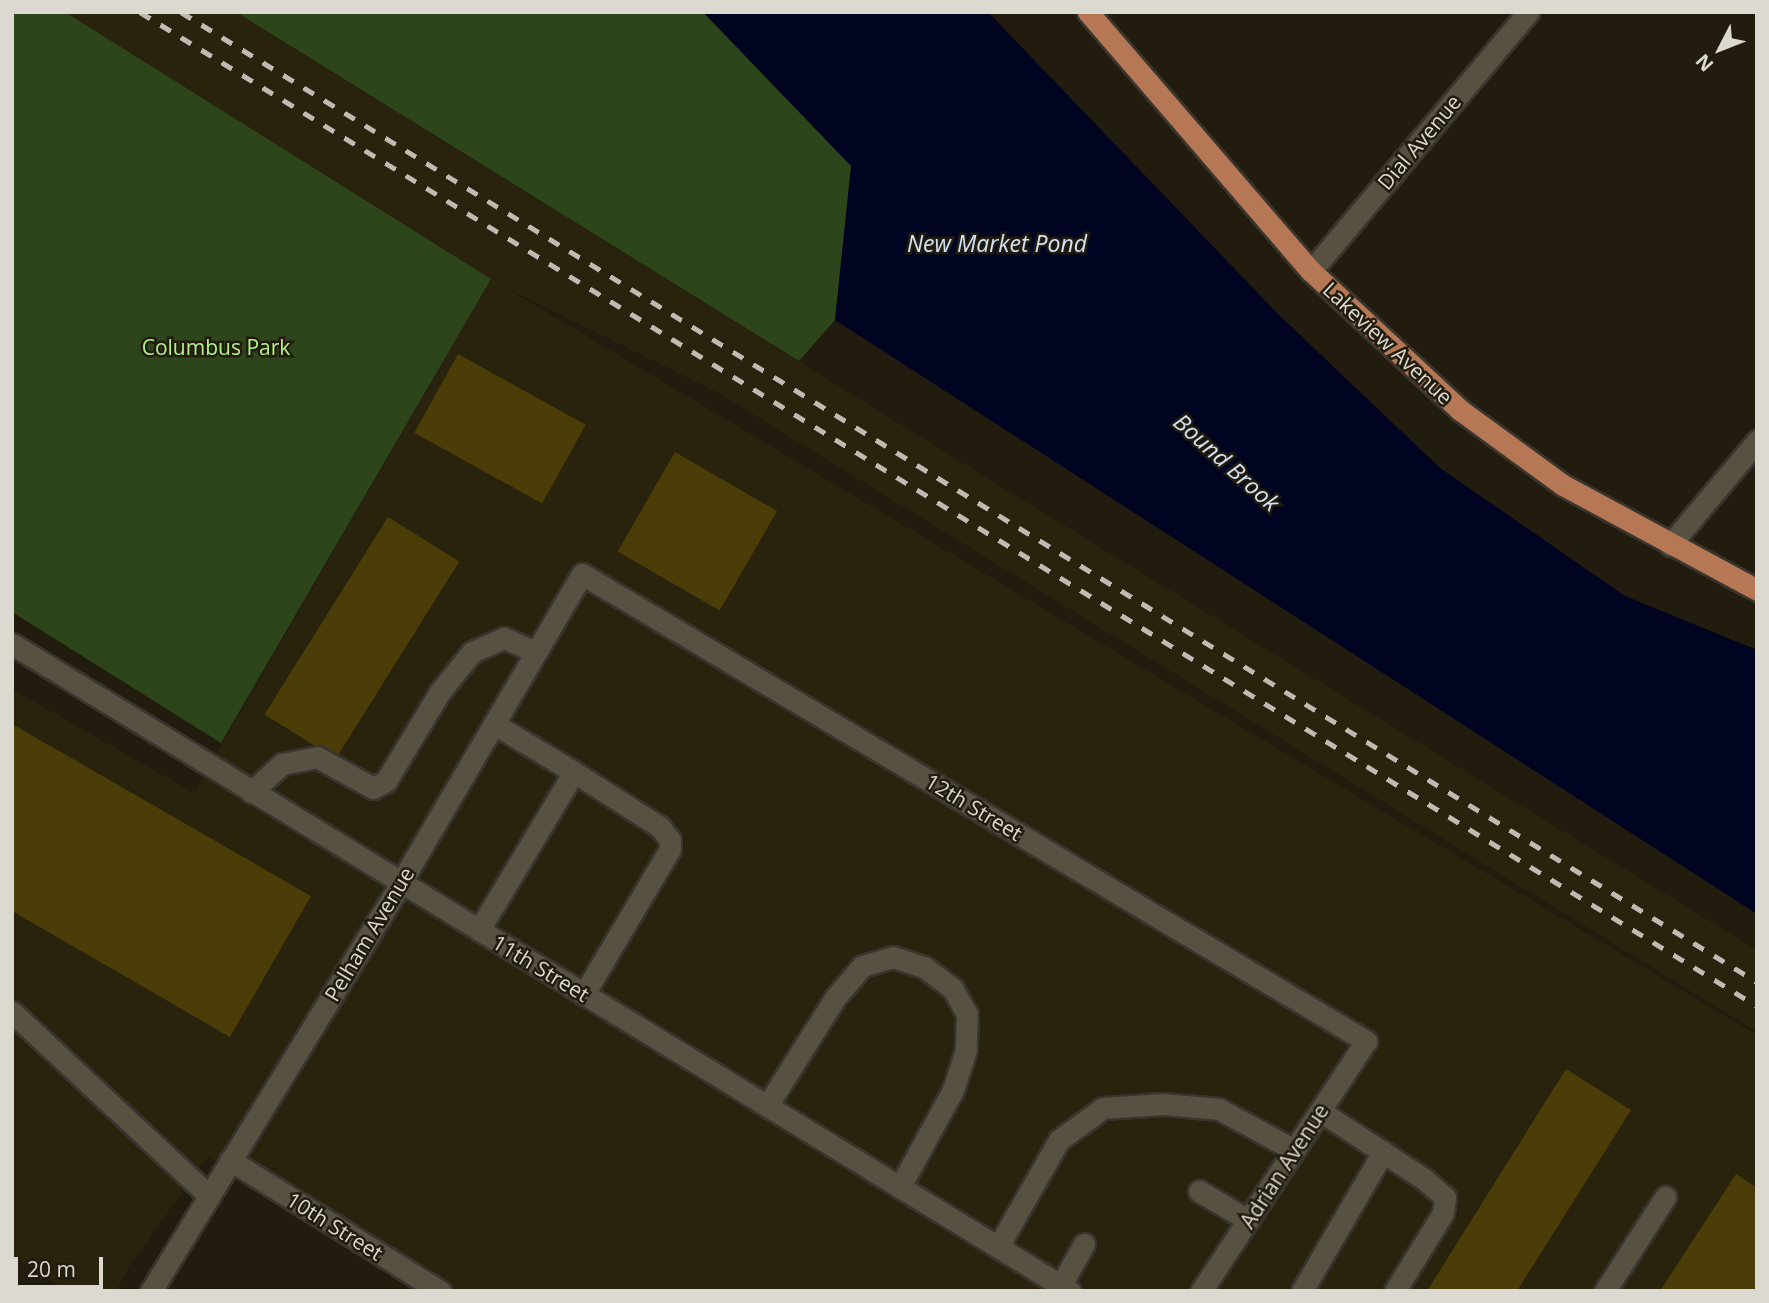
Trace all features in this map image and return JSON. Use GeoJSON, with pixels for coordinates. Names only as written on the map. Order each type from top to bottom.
{"type":"FeatureCollection","features":[{"type":"Feature","properties":{"kind":"main road","name":"Lakeview Avenue"},"geometry":{"type":"LineString","coordinates":[[1088,12],[1311,271],[1460,410],[1563,485],[1757,590]]}},
{"type":"Feature","properties":{"kind":"street","name":"Dial Avenue"},"geometry":{"type":"LineString","coordinates":[[1311,271],[1528,12]]}},
{"type":"Feature","properties":{"kind":"street"},"geometry":{"type":"LineString","coordinates":[[1670,545],[1757,442]]}},
{"type":"Feature","properties":{"kind":"street","name":"Pelham Avenue"},"geometry":{"type":"LineString","coordinates":[[151,1291],[400,884],[582,574]]}},
{"type":"Feature","properties":{"kind":"street","name":"12th Street"},"geometry":{"type":"LineString","coordinates":[[582,574],[1366,1041]]}},
{"type":"Feature","properties":{"kind":"street"},"geometry":{"type":"LineString","coordinates":[[251,792],[282,764],[317,757],[373,788],[386,781],[439,693],[472,652],[504,638],[537,652]]}},
{"type":"Feature","properties":{"kind":"street","name":"11th Street"},"geometry":{"type":"LineString","coordinates":[[12,644],[400,884],[1065,1288]]}},
{"type":"Feature","properties":{"kind":"street"},"geometry":{"type":"LineString","coordinates":[[494,724],[660,827],[670,840],[670,849],[584,994]]}},
{"type":"Feature","properties":{"kind":"street"},"geometry":{"type":"LineString","coordinates":[[479,930],[575,772]]}},
{"type":"Feature","properties":{"kind":"street"},"geometry":{"type":"LineString","coordinates":[[767,1106],[835,998],[862,966],[893,957],[924,967],[953,989],[967,1014],[966,1050],[954,1090],[900,1187]]}},
{"type":"Feature","properties":{"kind":"street"},"geometry":{"type":"LineString","coordinates":[[12,1012],[209,1196]]}},
{"type":"Feature","properties":{"kind":"street","name":"Adrian Avenue"},"geometry":{"type":"LineString","coordinates":[[1201,1291],[1366,1041]]}},
{"type":"Feature","properties":{"kind":"street"},"geometry":{"type":"LineString","coordinates":[[998,1247],[1059,1140],[1103,1108],[1164,1104],[1219,1109],[1294,1150]]}},
{"type":"Feature","properties":{"kind":"street"},"geometry":{"type":"LineString","coordinates":[[1320,1111],[1424,1179],[1445,1197],[1443,1213],[1395,1291]]}},
{"type":"Feature","properties":{"kind":"street"},"geometry":{"type":"LineString","coordinates":[[1302,1291],[1383,1152]]}},
{"type":"Feature","properties":{"kind":"street","name":"10th Street"},"geometry":{"type":"LineString","coordinates":[[230,1160],[440,1291]]}},
{"type":"Feature","properties":{"kind":"street"},"geometry":{"type":"LineString","coordinates":[[1199,1191],[1248,1220]]}},
{"type":"Feature","properties":{"kind":"street"},"geometry":{"type":"LineString","coordinates":[[1605,1291],[1665,1197]]}},
{"type":"Feature","properties":{"kind":"street"},"geometry":{"type":"LineString","coordinates":[[1065,1288],[1084,1244]]}},
{"type":"Feature","properties":{"kind":"shaded area"},"geometry":{"type":"Polygon","coordinates":[[[65,12],[236,12],[987,478],[1757,950],[1757,1032],[717,392],[503,286],[1757,1035],[1757,1291],[430,1291],[208,1157],[132,1262],[116,1291],[68,1291],[12,1256],[12,689],[194,793],[490,280],[65,12]]]}},
{"type":"Feature","properties":{"kind":"green space","name":"Columbus Park"},"geometry":{"type":"Polygon","coordinates":[[[12,12],[65,12],[491,279],[221,743],[12,612],[12,12]]]}},
{"type":"Feature","properties":{"kind":"green space"},"geometry":{"type":"Polygon","coordinates":[[[236,12],[703,12],[852,166],[835,320],[799,361],[236,12]]]}},
{"type":"Feature","properties":{"kind":"water","name":"New Market Pond"},"geometry":{"type":"Polygon","coordinates":[[[703,12],[988,12],[1278,314],[1440,468],[1625,596],[1757,650],[1757,914],[835,320],[851,166],[703,12]]]}},
{"type":"Feature","properties":{"kind":"building"},"geometry":{"type":"Polygon","coordinates":[[[458,354],[586,425],[542,503],[414,433],[458,354]]]}},
{"type":"Feature","properties":{"kind":"building"},"geometry":{"type":"Polygon","coordinates":[[[675,452],[777,511],[720,611],[618,552],[675,452]]]}},
{"type":"Feature","properties":{"kind":"building"},"geometry":{"type":"Polygon","coordinates":[[[388,517],[459,562],[336,759],[265,715],[388,517]]]}},
{"type":"Feature","properties":{"kind":"building"},"geometry":{"type":"Polygon","coordinates":[[[12,724],[311,896],[230,1037],[12,911],[12,724]]]}},
{"type":"Feature","properties":{"kind":"building"},"geometry":{"type":"Polygon","coordinates":[[[1566,1069],[1631,1110],[1517,1291],[1427,1291],[1566,1069]]]}},
{"type":"Feature","properties":{"kind":"building"},"geometry":{"type":"Polygon","coordinates":[[[1736,1174],[1757,1188],[1757,1291],[1660,1291],[1736,1174]]]}},
{"type":"Feature","properties":{"kind":"railway"},"geometry":{"type":"LineString","coordinates":[[140,12],[1757,1006]]}},
{"type":"Feature","properties":{"kind":"railway"},"geometry":{"type":"LineString","coordinates":[[181,12],[1757,982]]}},
{"type":"Feature","properties":{"kind":"water label","name":"Bound Brook"},"geometry":{"type":"Point","coordinates":[1227,462]}}]}
